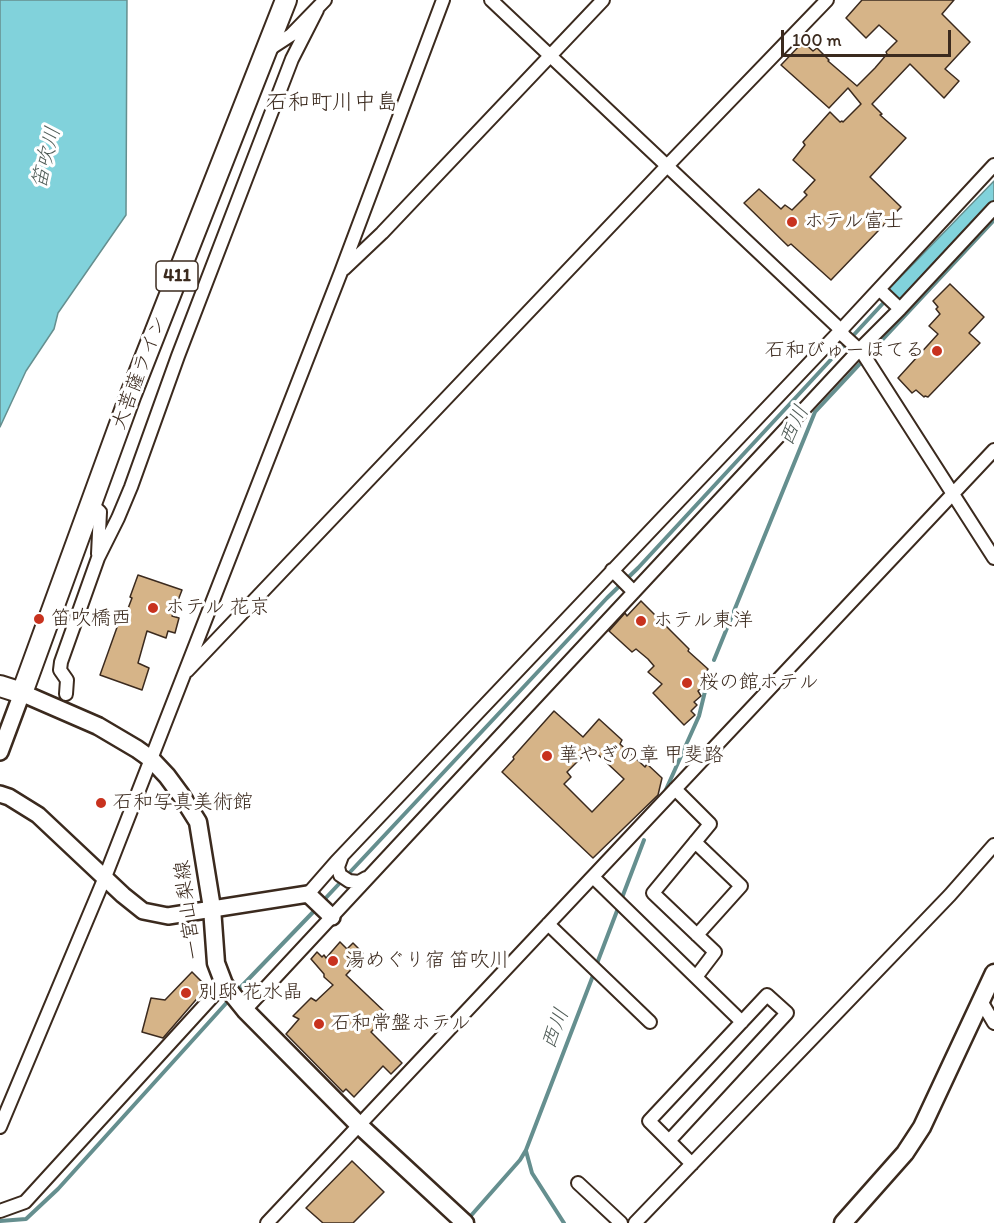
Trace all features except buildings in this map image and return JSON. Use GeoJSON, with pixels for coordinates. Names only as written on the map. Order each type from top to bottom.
{"type":"FeatureCollection","features":[{"type":"Feature","properties":{"kind":"highway","name":"大菩薩ライン"},"geometry":{"type":"LineString","coordinates":[[22,693],[131,394],[286,0]]}},
{"type":"Feature","properties":{"kind":"highway"},"geometry":{"type":"LineString","coordinates":[[1,686],[22,693]]}},
{"type":"Feature","properties":{"kind":"main road","name":"一宮山梨線"},"geometry":{"type":"LineString","coordinates":[[22,693],[98,726],[151,759],[181,795],[198,822],[212,908],[216,963],[234,998],[359,1125],[462,1220]]}},
{"type":"Feature","properties":{"kind":"main road"},"geometry":{"type":"LineString","coordinates":[[843,1223],[905,1153],[922,1126],[994,973]]}},
{"type":"Feature","properties":{"kind":"street"},"geometry":{"type":"LineString","coordinates":[[0,1124],[105,877],[341,272],[442,0]]}},
{"type":"Feature","properties":{"kind":"street"},"geometry":{"type":"LineString","coordinates":[[491,0],[860,350],[994,558]]}},
{"type":"Feature","properties":{"kind":"street"},"geometry":{"type":"LineString","coordinates":[[341,272],[382,233],[603,0]]}},
{"type":"Feature","properties":{"kind":"street"},"geometry":{"type":"LineString","coordinates":[[182,676],[826,0]]}},
{"type":"Feature","properties":{"kind":"street"},"geometry":{"type":"LineString","coordinates":[[268,50],[291,34],[321,5]]}},
{"type":"Feature","properties":{"kind":"street"},"geometry":{"type":"LineString","coordinates":[[66,694],[67,680],[60,670],[61,662],[98,558],[118,519],[292,59],[321,5]]}},
{"type":"Feature","properties":{"kind":"street"},"geometry":{"type":"LineString","coordinates":[[320,906],[342,856],[612,570],[842,333],[994,165]]}},
{"type":"Feature","properties":{"kind":"street"},"geometry":{"type":"LineString","coordinates":[[0,1212],[25,1202],[234,998],[320,906],[370,876],[898,307],[994,207]]}},
{"type":"Feature","properties":{"kind":"street"},"geometry":{"type":"LineString","coordinates":[[881,291],[898,307]]}},
{"type":"Feature","properties":{"kind":"street"},"geometry":{"type":"LineString","coordinates":[[267,1223],[994,450]]}},
{"type":"Feature","properties":{"kind":"street"},"geometry":{"type":"LineString","coordinates":[[91,504],[100,512],[98,558]]}},
{"type":"Feature","properties":{"kind":"street"},"geometry":{"type":"LineString","coordinates":[[612,570],[634,592]]}},
{"type":"Feature","properties":{"kind":"street"},"geometry":{"type":"LineString","coordinates":[[0,752],[22,693]]}},
{"type":"Feature","properties":{"kind":"street"},"geometry":{"type":"LineString","coordinates":[[675,789],[710,824],[653,893],[715,952],[696,977]]}},
{"type":"Feature","properties":{"kind":"street"},"geometry":{"type":"LineString","coordinates":[[0,794],[38,815],[123,896],[143,911],[168,916],[212,908],[320,906]]}},
{"type":"Feature","properties":{"kind":"street"},"geometry":{"type":"LineString","coordinates":[[695,842],[741,886],[697,935]]}},
{"type":"Feature","properties":{"kind":"street"},"geometry":{"type":"LineString","coordinates":[[635,1223],[943,903],[994,845]]}},
{"type":"Feature","properties":{"kind":"street"},"geometry":{"type":"LineString","coordinates":[[342,856],[338,867],[340,875],[349,881],[359,882],[370,876]]}},
{"type":"Feature","properties":{"kind":"street"},"geometry":{"type":"LineString","coordinates":[[593,877],[742,1022]]}},
{"type":"Feature","properties":{"kind":"street"},"geometry":{"type":"LineString","coordinates":[[548,924],[650,1022]]}},
{"type":"Feature","properties":{"kind":"street"},"geometry":{"type":"LineString","coordinates":[[669,1141],[787,1013],[767,995],[649,1121],[669,1141],[692,1164]]}},
{"type":"Feature","properties":{"kind":"street"},"geometry":{"type":"LineString","coordinates":[[981,1001],[994,1023]]}},
{"type":"Feature","properties":{"kind":"street"},"geometry":{"type":"LineString","coordinates":[[578,1183],[621,1223]]}},
{"type":"Feature","properties":{"kind":"water","name":"笛吹川"},"geometry":{"type":"Polygon","coordinates":[[[0,0],[127,0],[126,215],[58,313],[54,329],[26,371],[0,427],[0,0]]]}},
{"type":"Feature","properties":{"kind":"water"},"geometry":{"type":"Polygon","coordinates":[[[994,181],[994,201],[898,303],[886,292],[994,181]]]}},
{"type":"Feature","properties":{"kind":"waterway","name":"西川"},"geometry":{"type":"LineString","coordinates":[[714,660],[815,412],[994,220]]}},
{"type":"Feature","properties":{"kind":"waterway"},"geometry":{"type":"LineString","coordinates":[[322,902],[607,598],[638,568],[887,299]]}},
{"type":"Feature","properties":{"kind":"waterway","name":"西川"},"geometry":{"type":"LineString","coordinates":[[664,794],[699,716],[709,675]]}},
{"type":"Feature","properties":{"kind":"waterway","name":"西川"},"geometry":{"type":"LineString","coordinates":[[596,966],[644,840]]}},
{"type":"Feature","properties":{"kind":"waterway"},"geometry":{"type":"LineString","coordinates":[[237,991],[317,908]]}},
{"type":"Feature","properties":{"kind":"waterway","name":"西川"},"geometry":{"type":"LineString","coordinates":[[468,1219],[520,1160],[526,1150],[594,973]]}},
{"type":"Feature","properties":{"kind":"waterway"},"geometry":{"type":"LineString","coordinates":[[0,1221],[26,1219],[58,1189],[230,999]]}},
{"type":"Feature","properties":{"kind":"waterway","name":"西川"},"geometry":{"type":"LineString","coordinates":[[526,1151],[532,1173],[564,1223]]}},
{"type":"Feature","properties":{"kind":"place","name":"ホテル富士"},"geometry":{"type":"Point","coordinates":[792,222]}},
{"type":"Feature","properties":{"kind":"place","name":"石和びゅーほてる"},"geometry":{"type":"Point","coordinates":[937,351]}},
{"type":"Feature","properties":{"kind":"place","name":"ホテル 花京"},"geometry":{"type":"Point","coordinates":[153,608]}},
{"type":"Feature","properties":{"kind":"place","name":"笛吹橋西"},"geometry":{"type":"Point","coordinates":[39,619]}},
{"type":"Feature","properties":{"kind":"place","name":"ホテル東洋"},"geometry":{"type":"Point","coordinates":[641,621]}},
{"type":"Feature","properties":{"kind":"place","name":"桜の館ホテル"},"geometry":{"type":"Point","coordinates":[687,683]}},
{"type":"Feature","properties":{"kind":"place","name":"華やぎの章 甲斐路"},"geometry":{"type":"Point","coordinates":[547,756]}},
{"type":"Feature","properties":{"kind":"place","name":"石和写真美術館"},"geometry":{"type":"Point","coordinates":[101,803]}},
{"type":"Feature","properties":{"kind":"place","name":"湯めぐり宿 笛吹川"},"geometry":{"type":"Point","coordinates":[333,961]}},
{"type":"Feature","properties":{"kind":"place","name":"別邸 花水晶"},"geometry":{"type":"Point","coordinates":[186,993]}},
{"type":"Feature","properties":{"kind":"place","name":"石和常盤ホテル"},"geometry":{"type":"Point","coordinates":[319,1024]}},
{"type":"Feature","properties":{"kind":"district","name":"石和町川中島"},"geometry":{"type":"Point","coordinates":[332,103]}}]}
